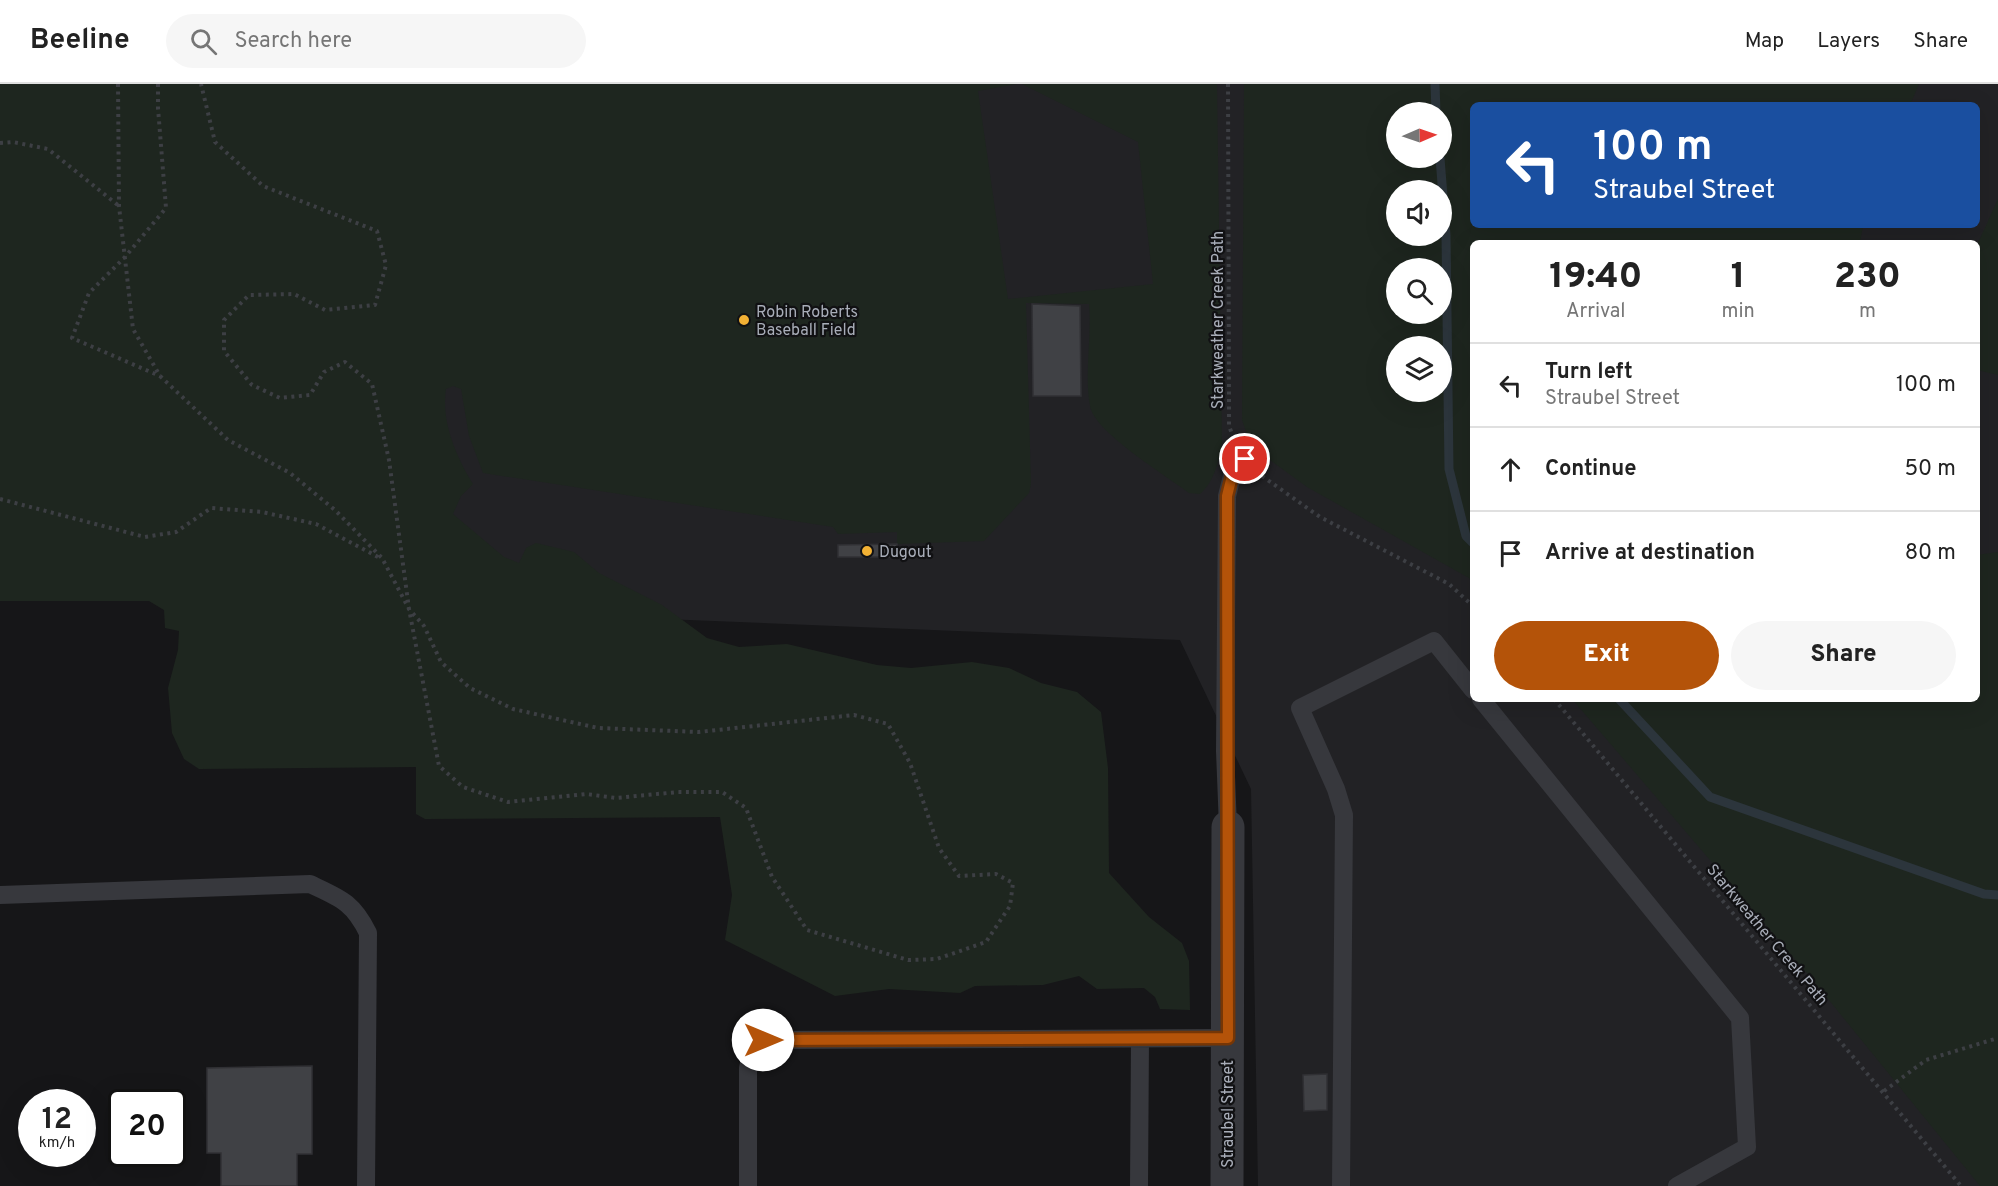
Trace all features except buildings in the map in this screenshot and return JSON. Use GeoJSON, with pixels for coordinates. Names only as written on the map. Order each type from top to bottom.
{"type":"FeatureCollection","features":[{"type":"Feature","properties":{"kind":"street","name":"Straubel Street"},"geometry":{"type":"LineString","coordinates":[[1227,1186],[1228,826]]}},
{"type":"Feature","properties":{"kind":"lane"},"geometry":{"type":"LineString","coordinates":[[1228,826],[1225,751],[1227,496],[1234,468],[1245,459]]}},
{"type":"Feature","properties":{"kind":"lane"},"geometry":{"type":"LineString","coordinates":[[1341,1186],[1344,815],[1336,789],[1300,708],[1434,641],[1470,686]]}},
{"type":"Feature","properties":{"kind":"lane"},"geometry":{"type":"LineString","coordinates":[[1482,702],[1740,1018],[1747,1147],[1677,1186]]}},
{"type":"Feature","properties":{"kind":"lane"},"geometry":{"type":"LineString","coordinates":[[0,895],[310,884],[340,898],[358,912],[368,933],[366,1186]]}},
{"type":"Feature","properties":{"kind":"lane"},"geometry":{"type":"LineString","coordinates":[[748,1186],[748,1068],[751,1054],[763,1040],[1228,1038]]}},
{"type":"Feature","properties":{"kind":"lane"},"geometry":{"type":"LineString","coordinates":[[1139,1186],[1140,1039]]}},
{"type":"Feature","properties":{"kind":"path"},"geometry":{"type":"LineString","coordinates":[[118,84],[119,206],[133,329],[160,376],[228,440],[290,473],[335,510],[382,558],[409,609],[424,626],[441,662],[470,688],[513,709],[598,728],[699,732],[854,715],[888,724],[910,762],[939,848],[960,876],[996,874],[1013,883],[1010,906],[986,942],[937,959],[908,960],[807,930],[772,877],[746,808],[722,792],[678,792],[616,798],[586,794],[508,802],[463,787],[439,766],[409,609],[389,460],[372,384],[345,362],[324,372],[310,395],[280,399],[252,386],[224,351],[224,320],[249,295],[294,294],[325,310],[375,305],[386,266],[377,231],[263,186],[215,142],[201,84]]}},
{"type":"Feature","properties":{"kind":"path"},"geometry":{"type":"LineString","coordinates":[[158,84],[166,208],[125,257],[89,293],[72,338],[160,376]]}},
{"type":"Feature","properties":{"kind":"path","name":"Starkweather Creek Path"},"geometry":{"type":"LineString","coordinates":[[1228,84],[1229,416],[1236,446],[1255,472],[1320,516],[1442,579],[1470,603]]}},
{"type":"Feature","properties":{"kind":"path"},"geometry":{"type":"LineString","coordinates":[[0,143],[13,142],[48,149],[119,206]]}},
{"type":"Feature","properties":{"kind":"path"},"geometry":{"type":"LineString","coordinates":[[0,499],[145,537],[176,532],[211,508],[262,512],[316,524],[382,558]]}},
{"type":"Feature","properties":{"kind":"path","name":"Starkweather Creek Path"},"geometry":{"type":"LineString","coordinates":[[1557,702],[1884,1091],[1961,1186]]}},
{"type":"Feature","properties":{"kind":"path"},"geometry":{"type":"LineString","coordinates":[[1884,1091],[1926,1060],[1998,1038]]}},
{"type":"Feature","properties":{"kind":"shaded area"},"geometry":{"type":"Polygon","coordinates":[[[0,84],[1998,84],[1998,1186],[1258,1186],[1251,789],[1180,640],[0,592],[0,84]]]}},
{"type":"Feature","properties":{"kind":"shaded area"},"geometry":{"type":"Polygon","coordinates":[[[0,84],[1017,84],[978,91],[1008,299],[1153,284],[1138,142],[1022,84],[1217,84],[1222,442],[1213,477],[1200,494],[1189,493],[1149,465],[1117,440],[1094,417],[1088,393],[1089,304],[1026,303],[1031,484],[1029,493],[984,541],[897,544],[897,532],[838,534],[833,527],[483,473],[469,436],[461,389],[453,386],[446,389],[445,401],[451,438],[473,484],[461,496],[453,514],[504,557],[519,563],[526,548],[536,543],[574,552],[599,573],[662,605],[707,638],[739,647],[787,644],[877,665],[911,668],[972,662],[1009,668],[1041,683],[1077,692],[1101,712],[1108,768],[1109,873],[1149,917],[1182,943],[1189,961],[1190,1010],[1160,1009],[1155,997],[1144,988],[1097,989],[1079,976],[1043,985],[975,986],[960,993],[889,989],[835,996],[725,940],[732,895],[720,817],[425,819],[416,814],[416,767],[199,769],[184,759],[172,733],[168,688],[178,650],[179,631],[165,628],[164,610],[149,601],[0,601],[0,84]]]}},
{"type":"Feature","properties":{"kind":"shaded area"},"geometry":{"type":"Polygon","coordinates":[[[1244,84],[1919,84],[1911,102],[1470,102],[1470,228],[1862,228],[1860,240],[1470,240],[1470,579],[1307,487],[1251,446],[1242,420],[1244,84]]]}},
{"type":"Feature","properties":{"kind":"shaded area"},"geometry":{"type":"Polygon","coordinates":[[[1998,199],[1998,375],[1980,371],[1979,240],[1998,199]]]}},
{"type":"Feature","properties":{"kind":"shaded area"},"geometry":{"type":"Polygon","coordinates":[[[1998,552],[1998,1186],[1980,1186],[1811,978],[1575,702],[1980,702],[1980,555],[1998,552]]]}},
{"type":"Feature","properties":{"kind":"waterway"},"geometry":{"type":"LineString","coordinates":[[1435,84],[1436,102]]}},
{"type":"Feature","properties":{"kind":"waterway"},"geometry":{"type":"LineString","coordinates":[[1441,168],[1446,235],[1449,469],[1466,536],[1470,540]]}},
{"type":"Feature","properties":{"kind":"waterway"},"geometry":{"type":"LineString","coordinates":[[1622,702],[1710,797],[1984,894],[1998,895]]}},
{"type":"Feature","properties":{"kind":"place","name":"Robin Roberts Baseball Field"},"geometry":{"type":"Point","coordinates":[744,320]}},
{"type":"Feature","properties":{"kind":"place","name":"Dugout"},"geometry":{"type":"Point","coordinates":[867,551]}},
{"type":"Feature","properties":{"kind":"route"},"geometry":{"type":"LineString","coordinates":[[763,1040],[1228,1038],[1228,826],[1225,751],[1227,496],[1234,468],[1245,459]]}}]}
